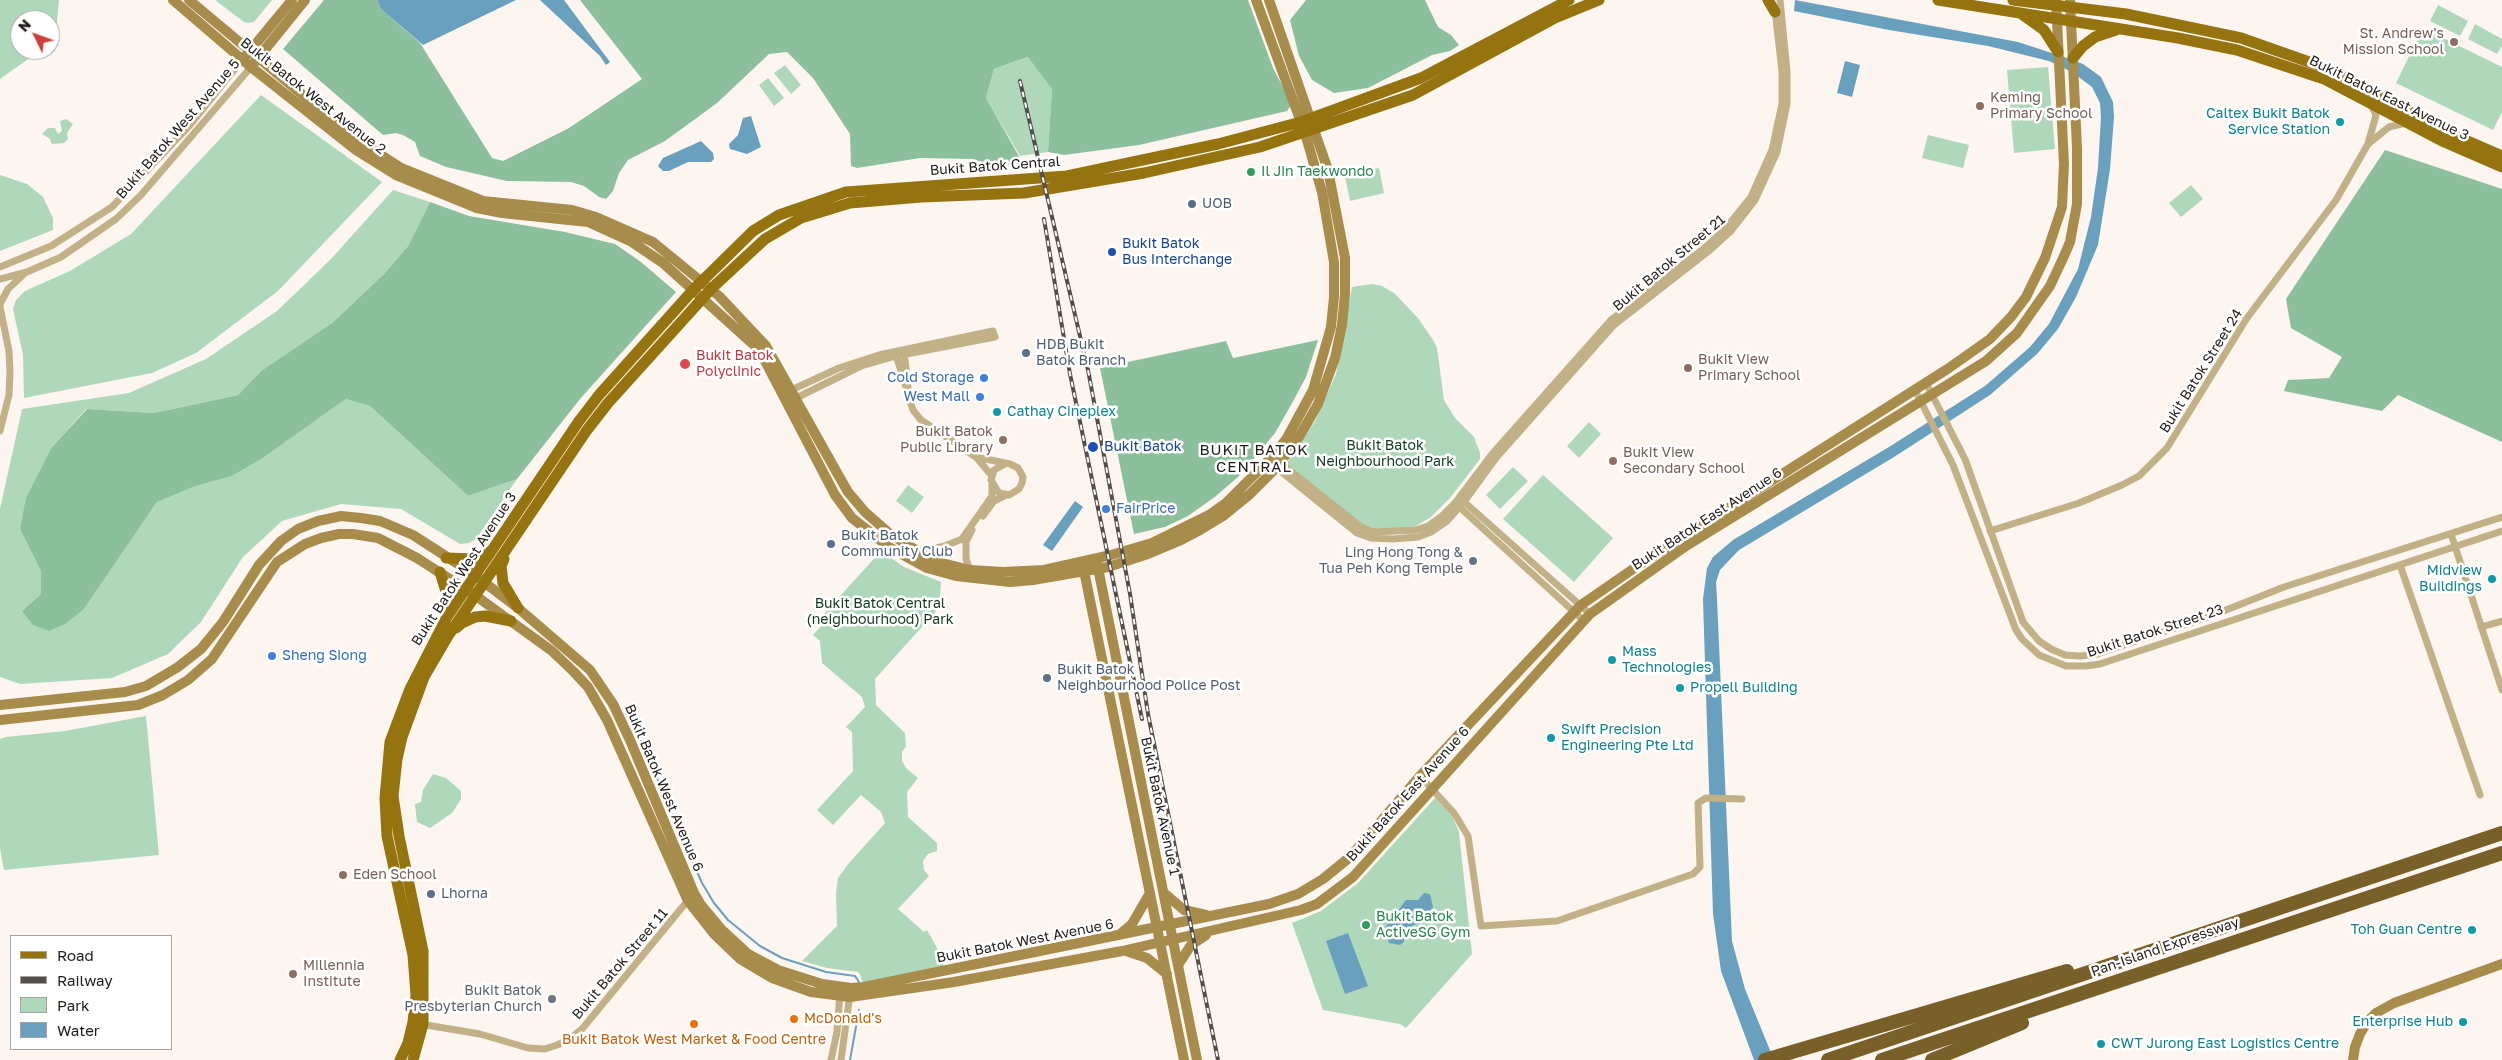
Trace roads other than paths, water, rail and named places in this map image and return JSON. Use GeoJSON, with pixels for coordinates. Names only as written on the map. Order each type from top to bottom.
{"type":"FeatureCollection","features":[{"type":"Feature","properties":{"kind":"highway","name":"Pan-Island Expressway"},"geometry":{"type":"LineString","coordinates":[[1828,1060],[2502,833]]}},
{"type":"Feature","properties":{"kind":"highway","name":"Pan-Island Expressway"},"geometry":{"type":"LineString","coordinates":[[1882,1060],[2502,853]]}},
{"type":"Feature","properties":{"kind":"highway"},"geometry":{"type":"LineString","coordinates":[[1765,1060],[2076,968],[2170,946]]}},
{"type":"Feature","properties":{"kind":"highway"},"geometry":{"type":"LineString","coordinates":[[1932,1060],[2042,1016],[2057,1003]]}},
{"type":"Feature","properties":{"kind":"main road","name":"Bukit Batok West Avenue 2"},"geometry":{"type":"LineString","coordinates":[[173,0],[245,56],[258,59],[353,137],[401,168],[483,201],[572,210],[619,225],[653,242],[698,285]]}},
{"type":"Feature","properties":{"kind":"main road","name":"Bukit Batok West Avenue 2"},"geometry":{"type":"LineString","coordinates":[[189,0],[245,56],[251,67],[356,150],[396,175],[477,208],[502,213],[588,222],[632,242],[698,285]]}},
{"type":"Feature","properties":{"kind":"main road","name":"Bukit Batok West Avenue 5"},"geometry":{"type":"LineString","coordinates":[[245,56],[292,0]]}},
{"type":"Feature","properties":{"kind":"main road","name":"Bukit Batok West Avenue 5"},"geometry":{"type":"LineString","coordinates":[[251,67],[305,0]]}},
{"type":"Feature","properties":{"kind":"main road"},"geometry":{"type":"LineString","coordinates":[[1256,0],[1308,126]]}},
{"type":"Feature","properties":{"kind":"main road"},"geometry":{"type":"LineString","coordinates":[[698,285],[766,346],[835,495],[852,518],[907,558],[938,572],[990,581],[1033,580],[1083,567],[1148,554],[1193,534],[1246,498],[1274,462],[1313,390],[1331,327],[1334,297],[1334,262],[1328,220],[1308,126],[1269,0]]}},
{"type":"Feature","properties":{"kind":"main road"},"geometry":{"type":"LineString","coordinates":[[1308,126],[1421,78],[1569,0]]}},
{"type":"Feature","properties":{"kind":"main road"},"geometry":{"type":"LineString","coordinates":[[1308,126],[1413,94],[1555,18],[1599,0]]}},
{"type":"Feature","properties":{"kind":"main road"},"geometry":{"type":"LineString","coordinates":[[1768,0],[1775,12]]}},
{"type":"Feature","properties":{"kind":"main road","name":"Bukit Batok East Avenue 3"},"geometry":{"type":"LineString","coordinates":[[1938,0],[2178,38],[2237,50],[2307,72],[2467,153],[2502,168]]}},
{"type":"Feature","properties":{"kind":"main road","name":"Bukit Batok East Avenue 3"},"geometry":{"type":"LineString","coordinates":[[2013,0],[2070,4],[2225,34],[2313,62],[2337,72],[2449,133],[2502,156]]}},
{"type":"Feature","properties":{"kind":"main road"},"geometry":{"type":"LineString","coordinates":[[2093,0],[2110,12]]}},
{"type":"Feature","properties":{"kind":"main road","name":"Bukit Batok East Avenue 6"},"geometry":{"type":"LineString","coordinates":[[1156,927],[1269,904],[1298,894],[1323,879],[1350,856],[1420,776],[1578,608],[1636,567],[1926,383],[1990,338],[2011,317],[2026,297],[2045,258],[2062,207],[2064,164],[2056,2]]}},
{"type":"Feature","properties":{"kind":"main road","name":"Bukit Batok East Avenue 6"},"geometry":{"type":"LineString","coordinates":[[1159,942],[1270,919],[1317,904],[1353,876],[1587,616],[1686,546],[1933,396],[1986,361],[2009,342],[2050,286],[2070,242],[2077,204],[2077,148],[2070,4]]}},
{"type":"Feature","properties":{"kind":"main road"},"geometry":{"type":"LineString","coordinates":[[2017,12],[2044,30],[2058,53]]}},
{"type":"Feature","properties":{"kind":"main road"},"geometry":{"type":"LineString","coordinates":[[2073,59],[2083,46],[2095,37],[2118,30]]}},
{"type":"Feature","properties":{"kind":"main road","name":"Bukit Batok Central"},"geometry":{"type":"LineString","coordinates":[[698,285],[753,231],[779,215],[846,192],[1067,176],[1308,126]]}},
{"type":"Feature","properties":{"kind":"main road","name":"Bukit Batok Central"},"geometry":{"type":"LineString","coordinates":[[707,294],[774,232],[801,218],[850,203],[921,197],[1012,194],[1062,188],[1201,161],[1308,126]]}},
{"type":"Feature","properties":{"kind":"main road","name":"Bukit Batok West Avenue 3"},"geometry":{"type":"LineString","coordinates":[[400,1060],[418,1023],[413,955],[387,836],[386,773],[390,742],[400,714],[422,662],[447,617],[579,421],[599,395],[698,285]]}},
{"type":"Feature","properties":{"kind":"main road","name":"Bukit Batok West Avenue 3"},"geometry":{"type":"LineString","coordinates":[[413,1060],[418,1023],[423,951],[399,836],[394,796],[397,759],[409,713],[428,670],[448,636],[508,550],[587,430],[608,403],[707,294]]}},
{"type":"Feature","properties":{"kind":"main road"},"geometry":{"type":"LineString","coordinates":[[789,396],[848,492],[865,512],[890,534],[917,552],[942,564],[970,570],[1020,572],[1083,567]]}},
{"type":"Feature","properties":{"kind":"main road","name":"Bukit Batok West Avenue 6"},"geometry":{"type":"LineString","coordinates":[[3,703],[125,692],[146,686],[190,659],[206,643],[223,622],[251,576],[275,547],[298,529],[318,521],[341,516],[380,521],[413,535],[485,583],[576,656],[603,688],[630,740],[691,897]]}},
{"type":"Feature","properties":{"kind":"main road","name":"Bukit Batok West Avenue 6"},"geometry":{"type":"LineString","coordinates":[[0,720],[138,705],[175,688],[212,659],[277,562],[305,544],[321,538],[339,534],[378,538],[404,550],[476,596],[552,651],[588,687],[623,754],[664,851],[691,897],[714,934],[740,959],[760,972],[811,992],[845,992],[954,982],[1122,951],[1159,942]]}},
{"type":"Feature","properties":{"kind":"main road"},"geometry":{"type":"LineString","coordinates":[[446,558],[474,559],[492,550]]}},
{"type":"Feature","properties":{"kind":"main road"},"geometry":{"type":"LineString","coordinates":[[508,550],[501,566],[503,582],[518,608]]}},
{"type":"Feature","properties":{"kind":"main road","name":"Bukit Batok Avenue 1"},"geometry":{"type":"LineString","coordinates":[[1097,564],[1197,1060]]}},
{"type":"Feature","properties":{"kind":"main road","name":"Bukit Batok Avenue 1"},"geometry":{"type":"LineString","coordinates":[[1083,567],[1184,1060]]}},
{"type":"Feature","properties":{"kind":"main road"},"geometry":{"type":"LineString","coordinates":[[440,572],[447,595],[447,617]]}},
{"type":"Feature","properties":{"kind":"main road"},"geometry":{"type":"LineString","coordinates":[[448,636],[462,622],[476,617],[486,616],[511,621]]}},
{"type":"Feature","properties":{"kind":"main road"},"geometry":{"type":"LineString","coordinates":[[0,726],[14,719]]}},
{"type":"Feature","properties":{"kind":"main road"},"geometry":{"type":"LineString","coordinates":[[1116,937],[1132,924],[1150,893]]}},
{"type":"Feature","properties":{"kind":"main road"},"geometry":{"type":"LineString","coordinates":[[1164,893],[1184,910],[1197,915],[1215,916]]}},
{"type":"Feature","properties":{"kind":"main road","name":"Bukit Batok West Avenue 6"},"geometry":{"type":"LineString","coordinates":[[845,992],[1116,937],[1156,927]]}},
{"type":"Feature","properties":{"kind":"main road"},"geometry":{"type":"LineString","coordinates":[[1178,965],[1192,945],[1209,932]]}},
{"type":"Feature","properties":{"kind":"main road"},"geometry":{"type":"LineString","coordinates":[[1122,951],[1136,952],[1167,974]]}},
{"type":"Feature","properties":{"kind":"main road"},"geometry":{"type":"LineString","coordinates":[[2353,1060],[2354,1047],[2360,1034],[2367,1022],[2376,1013],[2394,1003],[2502,964]]}},
{"type":"Feature","properties":{"kind":"street","name":"Bukit Batok Street 21"},"geometry":{"type":"LineString","coordinates":[[1460,502],[1492,454],[1612,320],[1712,241],[1726,228],[1751,197],[1772,150],[1782,104],[1782,71],[1773,0]]}},
{"type":"Feature","properties":{"kind":"street","name":"Bukit Batok Street 21"},"geometry":{"type":"LineString","coordinates":[[1274,462],[1361,527],[1373,532],[1416,530],[1428,526],[1460,502],[1496,458],[1614,325],[1717,244],[1730,232],[1755,200],[1777,152],[1787,104],[1787,71],[1780,0]]}},
{"type":"Feature","properties":{"kind":"street","name":"Bukit Batok West Avenue 5"},"geometry":{"type":"LineString","coordinates":[[0,266],[51,246],[112,207],[190,125],[245,56]]}},
{"type":"Feature","properties":{"kind":"street","name":"Bukit Batok West Avenue 5"},"geometry":{"type":"LineString","coordinates":[[0,279],[27,272],[70,252],[96,235],[128,209],[251,67]]}},
{"type":"Feature","properties":{"kind":"street","name":"Bukit Batok Street 24"},"geometry":{"type":"LineString","coordinates":[[1990,531],[2078,503],[2122,485],[2139,476],[2153,463],[2178,432],[2247,318],[2336,200],[2368,144],[2376,115],[2369,103]]}},
{"type":"Feature","properties":{"kind":"street","name":"Bukit Batok Street 24"},"geometry":{"type":"LineString","coordinates":[[2368,144],[2389,127],[2407,122]]}},
{"type":"Feature","properties":{"kind":"street"},"geometry":{"type":"LineString","coordinates":[[0,431],[9,395],[10,372],[9,351],[0,306],[8,289],[27,272]]}},
{"type":"Feature","properties":{"kind":"street"},"geometry":{"type":"LineString","coordinates":[[789,396],[852,363],[994,334]]}},
{"type":"Feature","properties":{"kind":"street"},"geometry":{"type":"LineString","coordinates":[[904,352],[910,404],[921,420],[976,457],[992,478],[1000,493],[1009,494]]}},
{"type":"Feature","properties":{"kind":"street"},"geometry":{"type":"LineString","coordinates":[[896,353],[908,392]]}},
{"type":"Feature","properties":{"kind":"street","name":"Bukit Batok Street 23"},"geometry":{"type":"LineString","coordinates":[[1926,383],[1965,459],[2022,619],[2029,630],[2050,649],[2065,655],[2097,654],[2211,616],[2284,587],[2502,517]]}},
{"type":"Feature","properties":{"kind":"street","name":"Bukit Batok Street 23"},"geometry":{"type":"LineString","coordinates":[[1915,390],[1938,433],[1981,534],[2016,630],[2032,650],[2045,659],[2058,663],[2077,667],[2100,664],[2502,532]]}},
{"type":"Feature","properties":{"kind":"street"},"geometry":{"type":"LineString","coordinates":[[970,570],[966,559],[966,542],[994,501],[1020,489],[1023,478],[1018,468],[976,457]]}},
{"type":"Feature","properties":{"kind":"street"},"geometry":{"type":"LineString","coordinates":[[917,552],[945,546],[962,539],[992,496],[992,478],[999,466],[1005,464]]}},
{"type":"Feature","properties":{"kind":"street"},"geometry":{"type":"LineString","coordinates":[[1460,502],[1587,616]]}},
{"type":"Feature","properties":{"kind":"street"},"geometry":{"type":"LineString","coordinates":[[2451,534],[2502,690]]}},
{"type":"Feature","properties":{"kind":"street"},"geometry":{"type":"LineString","coordinates":[[2400,565],[2480,795]]}},
{"type":"Feature","properties":{"kind":"street"},"geometry":{"type":"LineString","coordinates":[[2481,627],[2502,621]]}},
{"type":"Feature","properties":{"kind":"street"},"geometry":{"type":"LineString","coordinates":[[1420,776],[1454,812],[1468,836],[1481,926],[1557,921],[1693,874],[1700,867],[1697,805],[1700,801],[1708,798],[1742,799]]}},
{"type":"Feature","properties":{"kind":"street","name":"Bukit Batok Street 11"},"geometry":{"type":"LineString","coordinates":[[418,1023],[480,1034],[528,1048],[545,1049],[558,1046],[570,1040],[582,1029],[691,897]]}},
{"type":"Feature","properties":{"kind":"street"},"geometry":{"type":"LineString","coordinates":[[831,1060],[845,992]]}},
{"type":"Feature","properties":{"kind":"street"},"geometry":{"type":"LineString","coordinates":[[842,1060],[845,992]]}},
{"type":"Feature","properties":{"kind":"water"},"geometry":{"type":"Polygon","coordinates":[[[377,0],[516,0],[423,45],[381,9],[377,0]]]}},
{"type":"Feature","properties":{"kind":"water"},"geometry":{"type":"Polygon","coordinates":[[[540,0],[564,0],[610,62],[606,65],[600,56],[540,0]]]}},
{"type":"Feature","properties":{"kind":"water"},"geometry":{"type":"Polygon","coordinates":[[[1795,0],[2018,42],[2070,59],[2083,64],[2101,77],[2113,102],[2114,117],[2110,169],[2098,245],[2076,297],[2058,329],[2037,354],[1990,395],[1894,457],[1739,550],[1720,570],[1716,582],[1732,941],[1745,989],[1774,1060],[1754,1060],[1721,971],[1713,914],[1703,599],[1707,568],[1713,557],[1733,540],[1889,447],[1985,386],[2030,347],[2049,324],[2078,269],[2091,217],[2098,168],[2101,117],[2100,103],[2092,87],[2072,72],[2049,61],[1988,46],[1889,30],[1794,11],[1795,0]]]}},
{"type":"Feature","properties":{"kind":"water"},"geometry":{"type":"Polygon","coordinates":[[[1845,61],[1860,65],[1852,97],[1837,93],[1845,61]]]}},
{"type":"Feature","properties":{"kind":"water"},"geometry":{"type":"Polygon","coordinates":[[[751,116],[761,147],[747,154],[730,149],[729,144],[738,135],[743,118],[751,116]]]}},
{"type":"Feature","properties":{"kind":"water"},"geometry":{"type":"Polygon","coordinates":[[[701,141],[713,153],[714,159],[711,162],[688,162],[669,171],[663,171],[658,166],[663,158],[701,141]]]}},
{"type":"Feature","properties":{"kind":"water"},"geometry":{"type":"Polygon","coordinates":[[[1075,501],[1083,507],[1052,551],[1043,545],[1075,501]]]}},
{"type":"Feature","properties":{"kind":"water"},"geometry":{"type":"Polygon","coordinates":[[[1424,893],[1430,894],[1433,907],[1418,924],[1413,925],[1404,934],[1404,942],[1400,945],[1389,943],[1384,929],[1406,900],[1418,900],[1424,893]]]}},
{"type":"Feature","properties":{"kind":"water"},"geometry":{"type":"Polygon","coordinates":[[[1348,933],[1368,986],[1345,994],[1326,941],[1348,933]]]}},
{"type":"Feature","properties":{"kind":"waterway"},"geometry":{"type":"LineString","coordinates":[[641,741],[702,883],[714,903],[728,920],[760,946],[782,958],[826,972],[855,976],[859,982]]}},
{"type":"Feature","properties":{"kind":"waterway"},"geometry":{"type":"LineString","coordinates":[[850,1060],[859,1010]]}},
{"type":"Feature","properties":{"kind":"railway"},"geometry":{"type":"LineString","coordinates":[[1020,81],[1088,370],[1130,594],[1148,714],[1218,1060]]}},
{"type":"Feature","properties":{"kind":"railway"},"geometry":{"type":"LineString","coordinates":[[1044,219],[1070,374],[1142,719]]}},
{"type":"Feature","properties":{"kind":"place","name":"St. Andrew's Mission School"},"geometry":{"type":"Point","coordinates":[2454,42]}},
{"type":"Feature","properties":{"kind":"place","name":"Keming Primary School"},"geometry":{"type":"Point","coordinates":[1980,106]}},
{"type":"Feature","properties":{"kind":"place","name":"Caltex Bukit Batok Service Station"},"geometry":{"type":"Point","coordinates":[2340,122]}},
{"type":"Feature","properties":{"kind":"place","name":"Il Jin Taekwondo"},"geometry":{"type":"Point","coordinates":[1251,172]}},
{"type":"Feature","properties":{"kind":"place","name":"UOB"},"geometry":{"type":"Point","coordinates":[1192,204]}},
{"type":"Feature","properties":{"kind":"place","name":"Bukit Batok Bus Interchange"},"geometry":{"type":"Point","coordinates":[1112,252]}},
{"type":"Feature","properties":{"kind":"place","name":"HDB Bukit Batok Branch"},"geometry":{"type":"Point","coordinates":[1026,353]}},
{"type":"Feature","properties":{"kind":"place","name":"Bukit Batok Polyclinic"},"geometry":{"type":"Point","coordinates":[685,364]}},
{"type":"Feature","properties":{"kind":"place","name":"Bukit View Primary School"},"geometry":{"type":"Point","coordinates":[1688,368]}},
{"type":"Feature","properties":{"kind":"place","name":"Cold Storage"},"geometry":{"type":"Point","coordinates":[984,378]}},
{"type":"Feature","properties":{"kind":"place","name":"West Mall"},"geometry":{"type":"Point","coordinates":[980,397]}},
{"type":"Feature","properties":{"kind":"place","name":"Cathay Cineplex"},"geometry":{"type":"Point","coordinates":[997,412]}},
{"type":"Feature","properties":{"kind":"place","name":"Bukit Batok Public Library"},"geometry":{"type":"Point","coordinates":[1003,440]}},
{"type":"Feature","properties":{"kind":"place","name":"Bukit Batok"},"geometry":{"type":"Point","coordinates":[1093,447]}},
{"type":"Feature","properties":{"kind":"place","name":"Bukit View Secondary School"},"geometry":{"type":"Point","coordinates":[1613,461]}},
{"type":"Feature","properties":{"kind":"place","name":"FairPrice"},"geometry":{"type":"Point","coordinates":[1106,509]}},
{"type":"Feature","properties":{"kind":"place","name":"Bukit Batok Community Club"},"geometry":{"type":"Point","coordinates":[831,544]}},
{"type":"Feature","properties":{"kind":"place","name":"Ling Hong Tong & Tua Peh Kong Temple"},"geometry":{"type":"Point","coordinates":[1473,561]}},
{"type":"Feature","properties":{"kind":"place","name":"Midview Buildings"},"geometry":{"type":"Point","coordinates":[2492,579]}},
{"type":"Feature","properties":{"kind":"place","name":"Sheng Siong"},"geometry":{"type":"Point","coordinates":[272,656]}},
{"type":"Feature","properties":{"kind":"place","name":"Mass Technologies"},"geometry":{"type":"Point","coordinates":[1612,660]}},
{"type":"Feature","properties":{"kind":"place","name":"Bukit Batok Neighbourhood Police Post"},"geometry":{"type":"Point","coordinates":[1047,678]}},
{"type":"Feature","properties":{"kind":"place","name":"Propell Building"},"geometry":{"type":"Point","coordinates":[1680,688]}},
{"type":"Feature","properties":{"kind":"place","name":"Swift Precision Engineering Pte Ltd"},"geometry":{"type":"Point","coordinates":[1551,738]}},
{"type":"Feature","properties":{"kind":"place","name":"Eden School"},"geometry":{"type":"Point","coordinates":[343,875]}},
{"type":"Feature","properties":{"kind":"place","name":"Lhorna"},"geometry":{"type":"Point","coordinates":[431,894]}},
{"type":"Feature","properties":{"kind":"place","name":"Bukit Batok ActiveSG Gym"},"geometry":{"type":"Point","coordinates":[1366,925]}},
{"type":"Feature","properties":{"kind":"place","name":"Toh Guan Centre"},"geometry":{"type":"Point","coordinates":[2472,930]}},
{"type":"Feature","properties":{"kind":"place","name":"Millennia Institute"},"geometry":{"type":"Point","coordinates":[293,974]}},
{"type":"Feature","properties":{"kind":"place","name":"Bukit Batok Presbyterian Church"},"geometry":{"type":"Point","coordinates":[552,999]}},
{"type":"Feature","properties":{"kind":"place","name":"McDonald's"},"geometry":{"type":"Point","coordinates":[794,1019]}},
{"type":"Feature","properties":{"kind":"place","name":"Enterprise Hub"},"geometry":{"type":"Point","coordinates":[2463,1022]}},
{"type":"Feature","properties":{"kind":"place","name":"Bukit Batok West Market & Food Centre"},"geometry":{"type":"Point","coordinates":[694,1024]}},
{"type":"Feature","properties":{"kind":"place","name":"CWT Jurong East Logistics Centre"},"geometry":{"type":"Point","coordinates":[2101,1044]}},
{"type":"Feature","properties":{"kind":"district","name":"BUKIT BATOK CENTRAL"},"geometry":{"type":"Point","coordinates":[1254,458]}},
{"type":"Feature","properties":{"kind":"park label","name":"Bukit Batok Neighbourhood Park"},"geometry":{"type":"Point","coordinates":[1385,454]}},
{"type":"Feature","properties":{"kind":"park label","name":"Bukit Batok Central (neighbourhood) Park"},"geometry":{"type":"Point","coordinates":[880,612]}}]}
